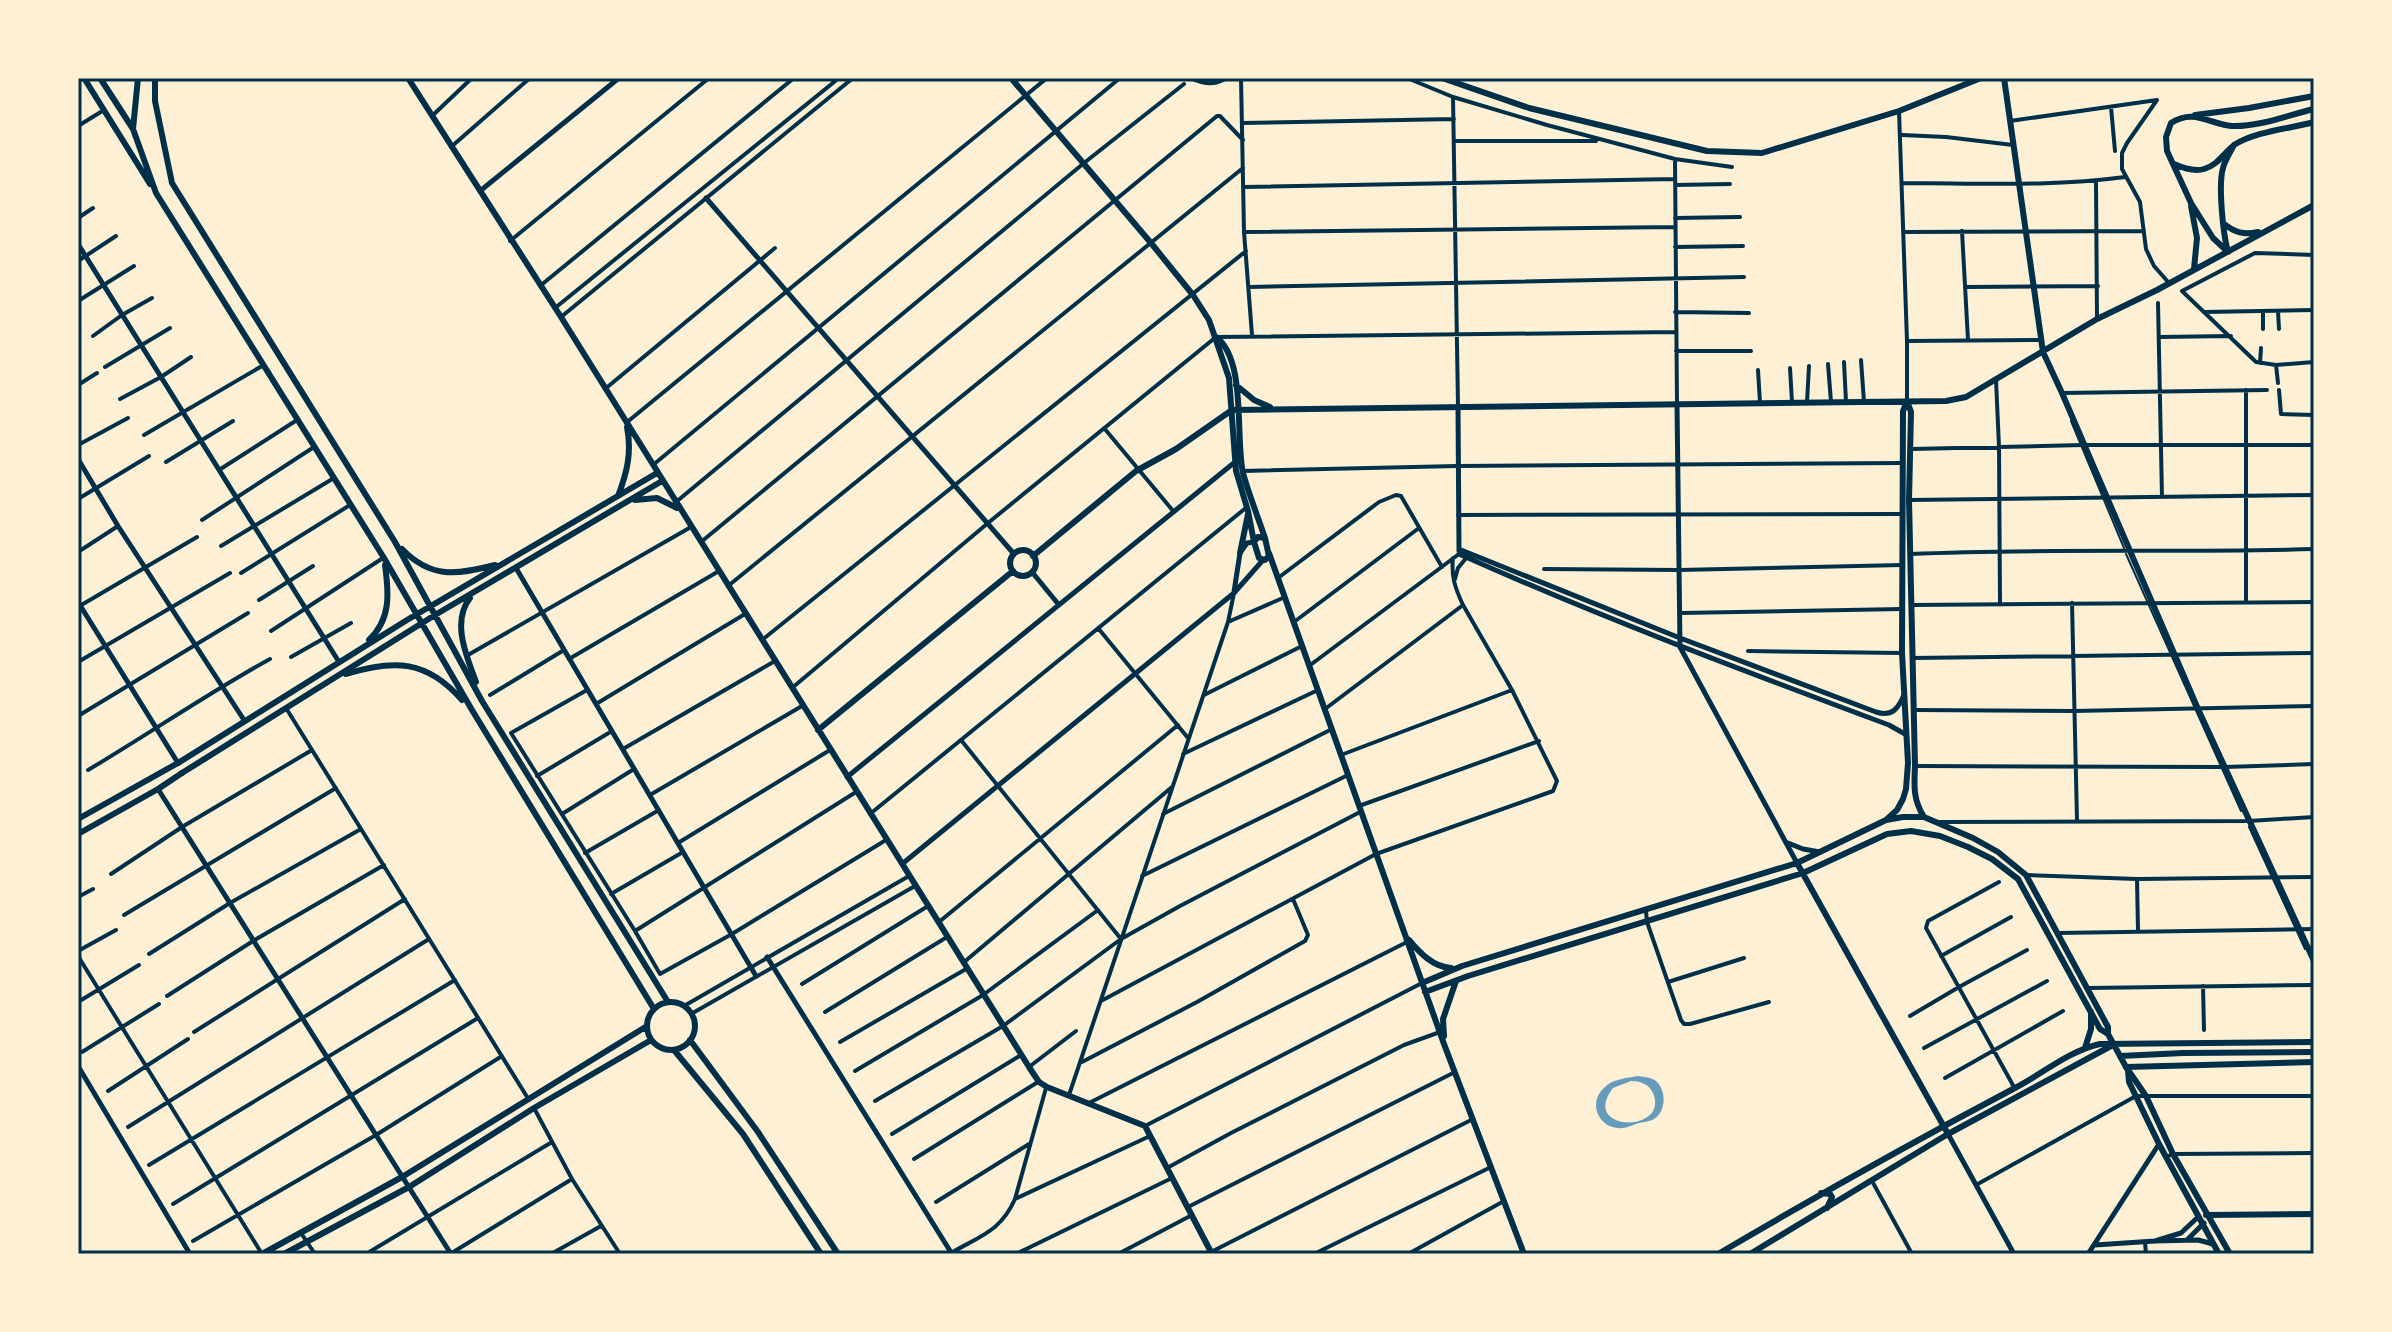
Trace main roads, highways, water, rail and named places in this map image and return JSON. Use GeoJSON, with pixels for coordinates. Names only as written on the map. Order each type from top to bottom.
{"type":"FeatureCollection","features":[{"type":"Feature","properties":{"kind":"main road"},"geometry":{"type":"LineString","coordinates":[[84,78],[384,558],[472,710],[654,1009]]}},
{"type":"Feature","properties":{"kind":"main road"},"geometry":{"type":"LineString","coordinates":[[100,78],[133,129],[156,193]]}},
{"type":"Feature","properties":{"kind":"main road"},"geometry":{"type":"LineString","coordinates":[[133,129],[138,78]]}},
{"type":"Feature","properties":{"kind":"main road"},"geometry":{"type":"LineString","coordinates":[[155,78],[155,101],[172,183],[395,542],[482,701],[668,1002]]}},
{"type":"Feature","properties":{"kind":"main road"},"geometry":{"type":"LineString","coordinates":[[1011,78],[1193,295],[1232,363],[1236,385],[1236,471],[1265,538],[1425,992],[1521,1253]]}},
{"type":"Feature","properties":{"kind":"main road"},"geometry":{"type":"LineString","coordinates":[[1442,78],[1529,108],[1707,151],[1762,153],[1899,111],[1981,78]]}},
{"type":"Feature","properties":{"kind":"main road"},"geometry":{"type":"LineString","coordinates":[[2004,78],[2044,354],[2172,654],[2314,964]]}},
{"type":"Feature","properties":{"kind":"main road"},"geometry":{"type":"LineString","coordinates":[[411,79],[1039,1082],[1145,1126],[1212,1253]]}},
{"type":"Feature","properties":{"kind":"main road"},"geometry":{"type":"LineString","coordinates":[[2228,252],[2213,238],[2191,203],[2167,151],[2167,130],[2171,123],[2190,115],[2314,96]]}},
{"type":"Feature","properties":{"kind":"main road"},"geometry":{"type":"LineString","coordinates":[[2190,115],[2222,124],[2241,125],[2314,109]]}},
{"type":"Feature","properties":{"kind":"main road"},"geometry":{"type":"LineString","coordinates":[[2174,164],[2203,170],[2212,166],[2234,145],[2314,122]]}},
{"type":"Feature","properties":{"kind":"main road"},"geometry":{"type":"LineString","coordinates":[[2228,252],[2221,176],[2234,145]]}},
{"type":"Feature","properties":{"kind":"main road"},"geometry":{"type":"LineString","coordinates":[[2191,203],[2197,238],[2194,269]]}},
{"type":"Feature","properties":{"kind":"main road"},"geometry":{"type":"LineString","coordinates":[[1033,556],[1138,470],[1235,410],[1946,401],[1966,397],[2044,354],[2097,319],[2314,205]]}},
{"type":"Feature","properties":{"kind":"main road"},"geometry":{"type":"LineString","coordinates":[[2223,223],[2245,235],[2266,231]]}},
{"type":"Feature","properties":{"kind":"main road"},"geometry":{"type":"LineString","coordinates":[[1216,337],[1216,347],[1229,378],[1235,410],[1254,542],[1258,555],[1277,575]]}},
{"type":"Feature","properties":{"kind":"main road"},"geometry":{"type":"LineString","coordinates":[[1236,385],[1254,400],[1273,409]]}},
{"type":"Feature","properties":{"kind":"main road"},"geometry":{"type":"LineString","coordinates":[[1907,401],[1911,412],[1909,500],[1915,800],[1924,817]]}},
{"type":"Feature","properties":{"kind":"main road"},"geometry":{"type":"LineString","coordinates":[[1422,983],[1455,969],[1797,863],[1886,820],[1897,810],[1906,789],[1908,763],[1902,653],[1901,514],[1903,411],[1907,401]]}},
{"type":"Feature","properties":{"kind":"main road"},"geometry":{"type":"LineString","coordinates":[[618,496],[629,454],[626,423]]}},
{"type":"Feature","properties":{"kind":"main road"},"geometry":{"type":"LineString","coordinates":[[78,819],[178,763],[356,651],[618,496],[655,469]]}},
{"type":"Feature","properties":{"kind":"main road"},"geometry":{"type":"LineString","coordinates":[[78,834],[158,789],[435,615],[662,481]]}},
{"type":"Feature","properties":{"kind":"main road"},"geometry":{"type":"LineString","coordinates":[[624,504],[639,498],[657,498],[681,510]]}},
{"type":"Feature","properties":{"kind":"main road"},"geometry":{"type":"LineString","coordinates":[[1240,553],[1250,507]]}},
{"type":"Feature","properties":{"kind":"main road"},"geometry":{"type":"LineString","coordinates":[[1254,542],[1257,538],[1265,538]]}},
{"type":"Feature","properties":{"kind":"main road"},"geometry":{"type":"LineString","coordinates":[[395,542],[411,558],[432,571],[472,571],[502,564]]}},
{"type":"Feature","properties":{"kind":"main road"},"geometry":{"type":"LineString","coordinates":[[1026,551],[1033,556],[1036,564],[1032,572],[1020,575],[1013,571],[1010,562],[1014,554],[1026,551]]}},
{"type":"Feature","properties":{"kind":"main road"},"geometry":{"type":"LineString","coordinates":[[1263,560],[1269,553]]}},
{"type":"Feature","properties":{"kind":"main road"},"geometry":{"type":"LineString","coordinates":[[356,651],[373,637],[386,617],[388,592],[384,558]]}},
{"type":"Feature","properties":{"kind":"main road"},"geometry":{"type":"LineString","coordinates":[[818,730],[1013,571]]}},
{"type":"Feature","properties":{"kind":"main road"},"geometry":{"type":"LineString","coordinates":[[482,701],[462,635],[462,612],[468,600],[485,586]]}},
{"type":"Feature","properties":{"kind":"main road"},"geometry":{"type":"LineString","coordinates":[[335,677],[377,666],[415,666],[441,679],[472,710]]}},
{"type":"Feature","properties":{"kind":"main road"},"geometry":{"type":"LineString","coordinates":[[1905,734],[1914,734]]}},
{"type":"Feature","properties":{"kind":"main road"},"geometry":{"type":"LineString","coordinates":[[1886,820],[1924,817],[1937,822],[1998,852],[2026,875],[2088,988],[2108,1027],[2108,1034],[2146,1096],[2170,1155],[2205,1219],[2230,1254]]}},
{"type":"Feature","properties":{"kind":"main road"},"geometry":{"type":"LineString","coordinates":[[1425,992],[1803,873],[1887,834],[1911,831],[1940,836],[1968,847],[1992,859],[2018,879],[2100,1029],[2108,1034]]}},
{"type":"Feature","properties":{"kind":"main road"},"geometry":{"type":"LineString","coordinates":[[1797,863],[1948,1134]]}},
{"type":"Feature","properties":{"kind":"main road"},"geometry":{"type":"LineString","coordinates":[[1572,932],[1575,943]]}},
{"type":"Feature","properties":{"kind":"main road"},"geometry":{"type":"LineString","coordinates":[[1407,940],[1422,956],[1443,968],[1455,969]]}},
{"type":"Feature","properties":{"kind":"main road"},"geometry":{"type":"LineString","coordinates":[[1444,1044],[1443,1019],[1456,981]]}},
{"type":"Feature","properties":{"kind":"main road"},"geometry":{"type":"LineString","coordinates":[[668,1002],[684,1006],[691,1014],[694,1030],[690,1040],[674,1050],[664,1049],[651,1040],[647,1026],[654,1009],[668,1002]]}},
{"type":"Feature","properties":{"kind":"main road"},"geometry":{"type":"LineString","coordinates":[[2085,1048],[2091,1029],[2091,1012]]}},
{"type":"Feature","properties":{"kind":"main road"},"geometry":{"type":"LineString","coordinates":[[262,1254],[402,1177],[647,1026]]}},
{"type":"Feature","properties":{"kind":"main road"},"geometry":{"type":"LineString","coordinates":[[284,1254],[409,1187],[534,1108],[651,1040]]}},
{"type":"Feature","properties":{"kind":"main road"},"geometry":{"type":"LineString","coordinates":[[690,1040],[758,1132],[838,1254]]}},
{"type":"Feature","properties":{"kind":"main road"},"geometry":{"type":"LineString","coordinates":[[1718,1254],[1821,1193],[2085,1048],[2100,1044],[2314,1042]]}},
{"type":"Feature","properties":{"kind":"main road"},"geometry":{"type":"LineString","coordinates":[[1750,1254],[1761,1251],[1948,1134],[2114,1045]]}},
{"type":"Feature","properties":{"kind":"main road"},"geometry":{"type":"LineString","coordinates":[[674,1050],[743,1134],[821,1254]]}},
{"type":"Feature","properties":{"kind":"main road"},"geometry":{"type":"LineString","coordinates":[[2120,1056],[2314,1052]]}},
{"type":"Feature","properties":{"kind":"main road"},"geometry":{"type":"LineString","coordinates":[[2127,1068],[2314,1062]]}},
{"type":"Feature","properties":{"kind":"main road"},"geometry":{"type":"LineString","coordinates":[[2127,1068],[2129,1082],[2159,1144],[2170,1155]]}},
{"type":"Feature","properties":{"kind":"main road"},"geometry":{"type":"LineString","coordinates":[[1848,1179],[1844,1191],[1852,1194]]}},
{"type":"Feature","properties":{"kind":"main road"},"geometry":{"type":"LineString","coordinates":[[1821,1193],[1832,1197],[1825,1210]]}},
{"type":"Feature","properties":{"kind":"main road"},"geometry":{"type":"LineString","coordinates":[[2205,1219],[2221,1215],[2314,1214]]}},
{"type":"Feature","properties":{"kind":"main road"},"geometry":{"type":"LineString","coordinates":[[2205,1219],[2219,1254]]}},
{"type":"Feature","properties":{"kind":"water"},"geometry":{"type":"Polygon","coordinates":[[[1638,1076],[1650,1078],[1660,1085],[1663,1096],[1661,1112],[1650,1121],[1623,1128],[1611,1127],[1598,1113],[1599,1094],[1611,1083],[1638,1076]],[[1631,1081],[1613,1088],[1606,1103],[1607,1113],[1615,1120],[1639,1121],[1649,1116],[1655,1106],[1651,1090],[1644,1084],[1631,1081]]]}}]}
